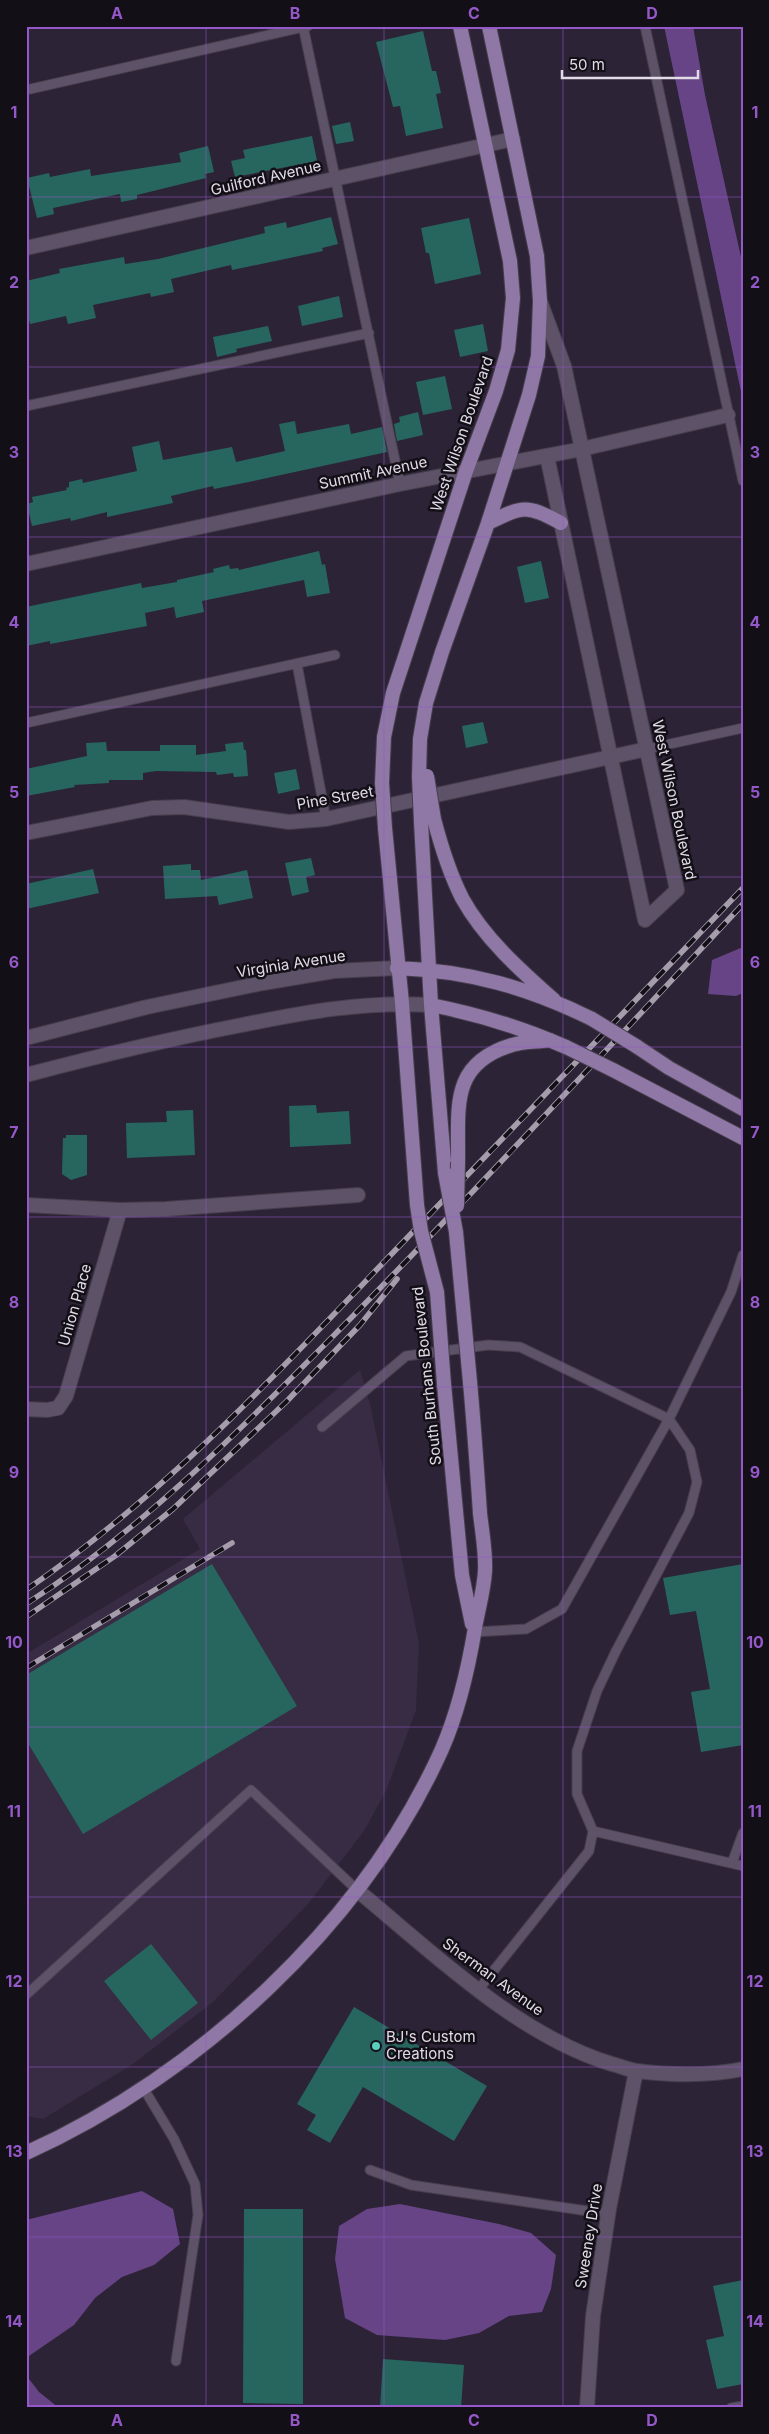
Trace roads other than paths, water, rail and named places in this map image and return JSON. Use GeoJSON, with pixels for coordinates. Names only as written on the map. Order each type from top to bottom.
{"type":"FeatureCollection","features":[{"type":"Feature","properties":{"kind":"main road","name":"West Wilson Boulevard"},"geometry":{"type":"LineString","coordinates":[[397,968],[382,783],[384,736],[393,693],[466,471],[496,392],[508,350],[513,298],[510,262],[460,26]]}},
{"type":"Feature","properties":{"kind":"main road","name":"West Wilson Boulevard"},"geometry":{"type":"LineString","coordinates":[[427,820],[420,739],[426,703],[488,523],[529,395],[538,356],[540,301],[537,256],[489,26]]}},
{"type":"Feature","properties":{"kind":"main road"},"geometry":{"type":"LineString","coordinates":[[488,523],[519,508],[537,510],[561,522]]}},
{"type":"Feature","properties":{"kind":"main road"},"geometry":{"type":"LineString","coordinates":[[427,820],[431,1005],[462,1011],[550,1040],[613,1070],[743,1138]]}},
{"type":"Feature","properties":{"kind":"main road"},"geometry":{"type":"LineString","coordinates":[[427,820],[463,899],[485,931],[517,967],[554,1000]]}},
{"type":"Feature","properties":{"kind":"main road","name":"Virginia Avenue"},"geometry":{"type":"LineString","coordinates":[[397,968],[430,970],[472,976],[512,985],[554,1000],[592,1019],[669,1068],[743,1109]]}},
{"type":"Feature","properties":{"kind":"main road","name":"South Burhans Boulevard"},"geometry":{"type":"LineString","coordinates":[[397,968],[402,1003],[420,1231],[437,1292],[462,1575],[474,1632]]}},
{"type":"Feature","properties":{"kind":"main road","name":"South Burhans Boulevard"},"geometry":{"type":"LineString","coordinates":[[29,2150],[66,2135],[144,2088],[256,2000],[298,1958],[357,1890],[401,1827],[443,1748],[470,1665],[485,1571],[456,1232],[445,1173],[431,1005]]}},
{"type":"Feature","properties":{"kind":"main road"},"geometry":{"type":"LineString","coordinates":[[456,1232],[460,1094],[464,1080],[472,1067],[487,1056],[512,1045],[550,1040]]}},
{"type":"Feature","properties":{"kind":"street","name":"Guilford Avenue"},"geometry":{"type":"LineString","coordinates":[[26,248],[513,139]]}},
{"type":"Feature","properties":{"kind":"street","name":"West Wilson Boulevard"},"geometry":{"type":"LineString","coordinates":[[540,301],[564,366],[678,890],[645,920],[547,456]]}},
{"type":"Feature","properties":{"kind":"street","name":"Summit Avenue"},"geometry":{"type":"LineString","coordinates":[[26,564],[400,484],[582,449],[728,415]]}},
{"type":"Feature","properties":{"kind":"street","name":"Pine Street"},"geometry":{"type":"LineString","coordinates":[[26,834],[152,808],[184,807],[289,822],[326,819],[647,749]]}},
{"type":"Feature","properties":{"kind":"street","name":"Virginia Avenue"},"geometry":{"type":"LineString","coordinates":[[26,1038],[147,1007],[263,983],[334,971],[397,968]]}},
{"type":"Feature","properties":{"kind":"street"},"geometry":{"type":"LineString","coordinates":[[26,1074],[154,1042],[316,1010],[402,1003],[431,1005]]}},
{"type":"Feature","properties":{"kind":"street"},"geometry":{"type":"LineString","coordinates":[[26,1205],[120,1210],[358,1195]]}},
{"type":"Feature","properties":{"kind":"street","name":"Union Place"},"geometry":{"type":"LineString","coordinates":[[26,1409],[47,1410],[58,1408],[66,1396],[120,1210]]}},
{"type":"Feature","properties":{"kind":"street","name":"Sherman Avenue"},"geometry":{"type":"LineString","coordinates":[[357,1890],[479,1989],[530,2026],[593,2058],[636,2071],[694,2073],[743,2069]]}},
{"type":"Feature","properties":{"kind":"street","name":"Sweeney Drive"},"geometry":{"type":"LineString","coordinates":[[587,2408],[593,2316],[608,2214],[636,2071]]}},
{"type":"Feature","properties":{"kind":"lane"},"geometry":{"type":"LineString","coordinates":[[645,26],[743,482]]}},
{"type":"Feature","properties":{"kind":"lane"},"geometry":{"type":"LineString","coordinates":[[26,90],[305,27],[400,484]]}},
{"type":"Feature","properties":{"kind":"lane"},"geometry":{"type":"LineString","coordinates":[[26,406],[369,333]]}},
{"type":"Feature","properties":{"kind":"lane"},"geometry":{"type":"LineString","coordinates":[[26,723],[335,655]]}},
{"type":"Feature","properties":{"kind":"lane"},"geometry":{"type":"LineString","coordinates":[[297,664],[326,819]]}},
{"type":"Feature","properties":{"kind":"lane"},"geometry":{"type":"LineString","coordinates":[[647,749],[743,728]]}},
{"type":"Feature","properties":{"kind":"lane"},"geometry":{"type":"LineString","coordinates":[[474,1632],[526,1629],[562,1609],[669,1419],[732,1292],[743,1255]]}},
{"type":"Feature","properties":{"kind":"lane"},"geometry":{"type":"LineString","coordinates":[[322,1427],[406,1356],[488,1345],[520,1347],[669,1419],[690,1450],[697,1482],[689,1513],[597,1691],[577,1751],[577,1794],[593,1831],[589,1851],[479,1989]]}},
{"type":"Feature","properties":{"kind":"lane"},"geometry":{"type":"LineString","coordinates":[[26,1994],[251,1790],[357,1890]]}},
{"type":"Feature","properties":{"kind":"lane"},"geometry":{"type":"LineString","coordinates":[[593,1831],[743,1866]]}},
{"type":"Feature","properties":{"kind":"lane"},"geometry":{"type":"LineString","coordinates":[[732,1863],[743,1833]]}},
{"type":"Feature","properties":{"kind":"lane"},"geometry":{"type":"LineString","coordinates":[[144,2088],[174,2139],[195,2184],[198,2215],[176,2362]]}},
{"type":"Feature","properties":{"kind":"lane"},"geometry":{"type":"LineString","coordinates":[[370,2170],[411,2185],[608,2214]]}},
{"type":"Feature","properties":{"kind":"lane"},"geometry":{"type":"LineString","coordinates":[[731,2408],[743,2406]]}},
{"type":"Feature","properties":{"kind":"railway"},"geometry":{"type":"LineString","coordinates":[[26,1590],[123,1517],[213,1436],[256,1394],[743,888]]}},
{"type":"Feature","properties":{"kind":"railway"},"geometry":{"type":"LineString","coordinates":[[26,1604],[71,1574],[156,1506],[275,1395],[450,1215],[743,904]]}},
{"type":"Feature","properties":{"kind":"railway"},"geometry":{"type":"LineString","coordinates":[[26,1617],[115,1556],[173,1509],[286,1402],[360,1325],[397,1279]]}},
{"type":"Feature","properties":{"kind":"railway"},"geometry":{"type":"LineString","coordinates":[[26,1668],[232,1543]]}},
{"type":"Feature","properties":{"kind":"place","name":"BJ's Custom Creations"},"geometry":{"type":"Point","coordinates":[376,2046]}}]}
